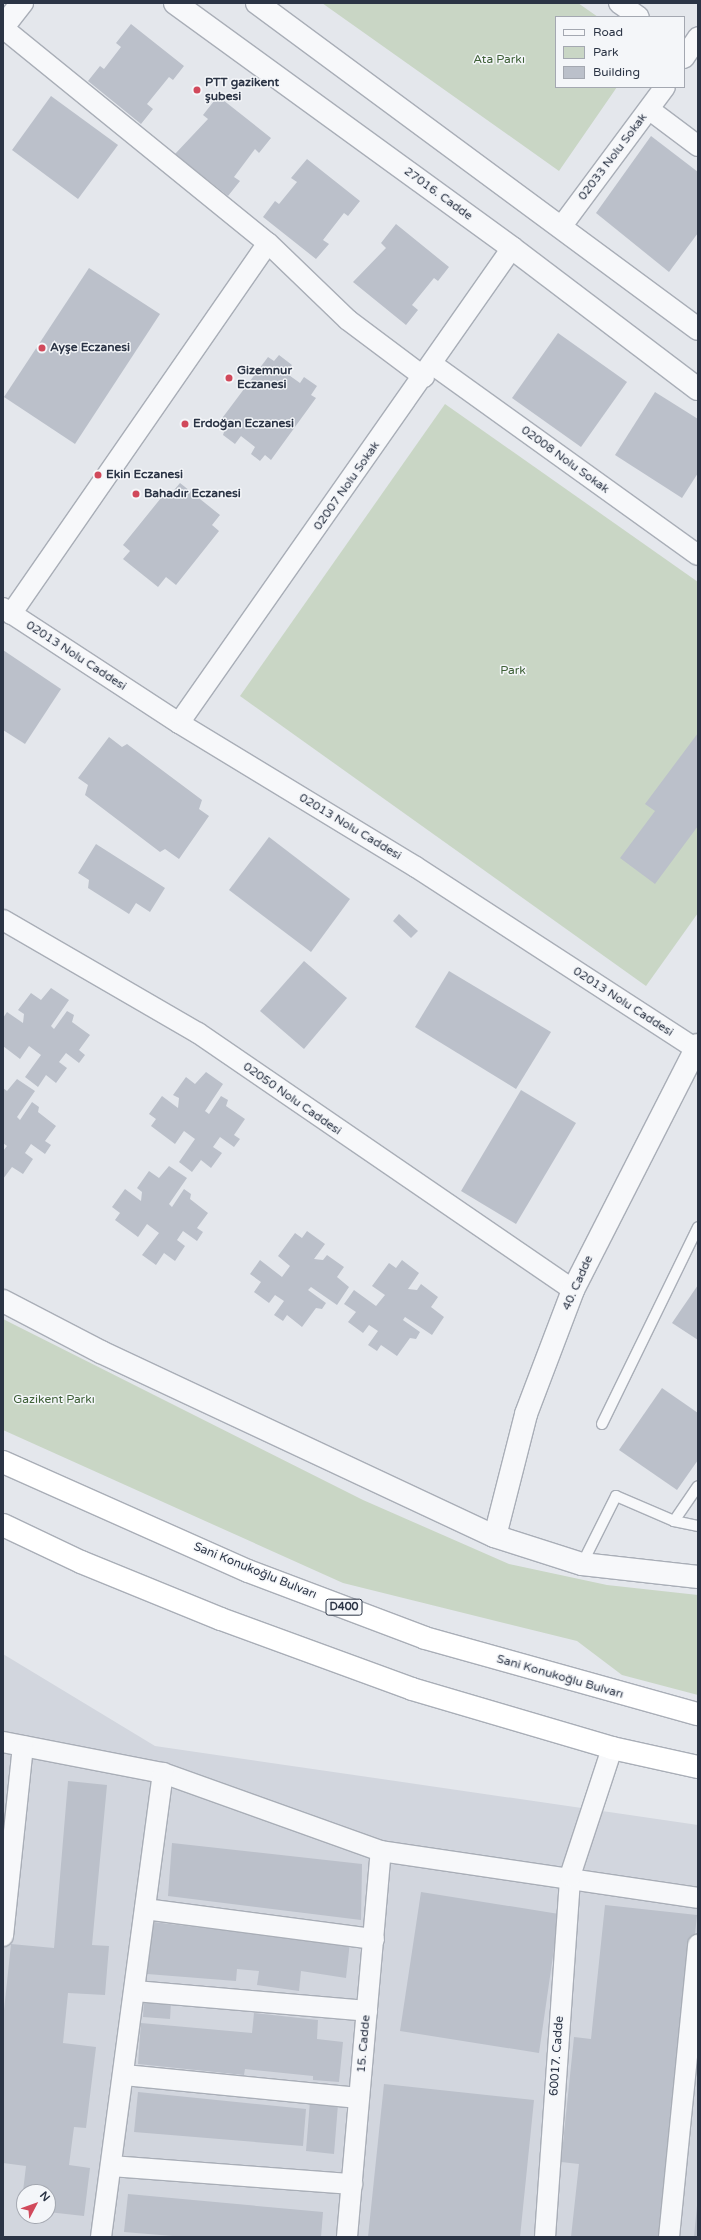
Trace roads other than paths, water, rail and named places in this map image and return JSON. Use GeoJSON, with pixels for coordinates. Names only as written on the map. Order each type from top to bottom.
{"type":"FeatureCollection","features":[{"type":"Feature","properties":{"kind":"highway","name":"Sani Konukoğlu Bulvarı"},"geometry":{"type":"LineString","coordinates":[[3,1462],[248,1571],[425,1638],[698,1714]]}},
{"type":"Feature","properties":{"kind":"highway"},"geometry":{"type":"LineString","coordinates":[[3,1525],[81,1562],[221,1619],[405,1686],[612,1748],[698,1767]]}},
{"type":"Feature","properties":{"kind":"street"},"geometry":{"type":"LineString","coordinates":[[3,27],[22,3]]}},
{"type":"Feature","properties":{"kind":"street","name":"27016. Cadde"},"geometry":{"type":"LineString","coordinates":[[175,3],[512,248],[698,389]]}},
{"type":"Feature","properties":{"kind":"street"},"geometry":{"type":"LineString","coordinates":[[256,3],[305,42],[561,227],[698,329]]}},
{"type":"Feature","properties":{"kind":"street"},"geometry":{"type":"LineString","coordinates":[[619,3],[638,16]]}},
{"type":"Feature","properties":{"kind":"street","name":"02008 Nolu Sokak"},"geometry":{"type":"LineString","coordinates":[[3,27],[268,243],[348,320],[428,370],[698,555]]}},
{"type":"Feature","properties":{"kind":"street","name":"02033 Nolu Sokak"},"geometry":{"type":"LineString","coordinates":[[561,227],[650,110],[664,88]]}},
{"type":"Feature","properties":{"kind":"street"},"geometry":{"type":"LineString","coordinates":[[650,110],[698,146]]}},
{"type":"Feature","properties":{"kind":"street"},"geometry":{"type":"LineString","coordinates":[[7,611],[268,243]]}},
{"type":"Feature","properties":{"kind":"street","name":"02007 Nolu Sokak"},"geometry":{"type":"LineString","coordinates":[[179,723],[428,370],[512,248]]}},
{"type":"Feature","properties":{"kind":"street","name":"02013 Nolu Caddesi"},"geometry":{"type":"LineString","coordinates":[[7,611],[179,723],[416,867],[697,1047]]}},
{"type":"Feature","properties":{"kind":"street","name":"02050 Nolu Caddesi"},"geometry":{"type":"LineString","coordinates":[[3,920],[198,1033],[573,1290]]}},
{"type":"Feature","properties":{"kind":"street","name":"40. Cadde"},"geometry":{"type":"LineString","coordinates":[[495,1536],[526,1414],[573,1290],[697,1047]]}},
{"type":"Feature","properties":{"kind":"street"},"geometry":{"type":"LineString","coordinates":[[3,1301],[101,1352],[495,1536],[582,1564],[698,1577]]}},
{"type":"Feature","properties":{"kind":"street"},"geometry":{"type":"LineString","coordinates":[[3,1742],[163,1773],[382,1850],[570,1876],[698,1898]]}},
{"type":"Feature","properties":{"kind":"street"},"geometry":{"type":"LineString","coordinates":[[3,1936],[23,1746]]}},
{"type":"Feature","properties":{"kind":"street","name":"60017. Cadde"},"geometry":{"type":"LineString","coordinates":[[545,2237],[570,1876],[612,1748]]}},
{"type":"Feature","properties":{"kind":"street"},"geometry":{"type":"LineString","coordinates":[[101,2237],[136,1991],[163,1773]]}},
{"type":"Feature","properties":{"kind":"street","name":"15. Cadde"},"geometry":{"type":"LineString","coordinates":[[347,2237],[382,1850]]}},
{"type":"Feature","properties":{"kind":"street"},"geometry":{"type":"LineString","coordinates":[[145,1909],[374,1939]]}},
{"type":"Feature","properties":{"kind":"street"},"geometry":{"type":"LineString","coordinates":[[669,2237],[698,1944]]}},
{"type":"Feature","properties":{"kind":"street"},"geometry":{"type":"LineString","coordinates":[[136,1991],[367,2011]]}},
{"type":"Feature","properties":{"kind":"street"},"geometry":{"type":"LineString","coordinates":[[124,2074],[360,2098]]}},
{"type":"Feature","properties":{"kind":"street"},"geometry":{"type":"LineString","coordinates":[[111,2166],[352,2184]]}},
{"type":"Feature","properties":{"kind":"lane"},"geometry":{"type":"LineString","coordinates":[[602,1424],[698,1227]]}},
{"type":"Feature","properties":{"kind":"lane"},"geometry":{"type":"LineString","coordinates":[[674,1521],[698,1486]]}},
{"type":"Feature","properties":{"kind":"lane"},"geometry":{"type":"LineString","coordinates":[[582,1564],[616,1496],[674,1521],[698,1526]]}},
{"type":"Feature","properties":{"kind":"place","name":"PTT gazikent şubesi"},"geometry":{"type":"Point","coordinates":[197,90]}},
{"type":"Feature","properties":{"kind":"place","name":"Ayşe Eczanesi"},"geometry":{"type":"Point","coordinates":[42,348]}},
{"type":"Feature","properties":{"kind":"place","name":"Gizemnur Eczanesi"},"geometry":{"type":"Point","coordinates":[229,378]}},
{"type":"Feature","properties":{"kind":"place","name":"Erdoğan Eczanesi"},"geometry":{"type":"Point","coordinates":[185,424]}},
{"type":"Feature","properties":{"kind":"place","name":"Ekin Eczanesi"},"geometry":{"type":"Point","coordinates":[98,475]}},
{"type":"Feature","properties":{"kind":"place","name":"Bahadır Eczanesi"},"geometry":{"type":"Point","coordinates":[136,494]}},
{"type":"Feature","properties":{"kind":"park label","name":"Ata Parkı"},"geometry":{"type":"Point","coordinates":[499,60]}},
{"type":"Feature","properties":{"kind":"park label","name":"Park"},"geometry":{"type":"Point","coordinates":[513,671]}},
{"type":"Feature","properties":{"kind":"park label","name":"Gazikent Parkı"},"geometry":{"type":"Point","coordinates":[54,1400]}}]}
